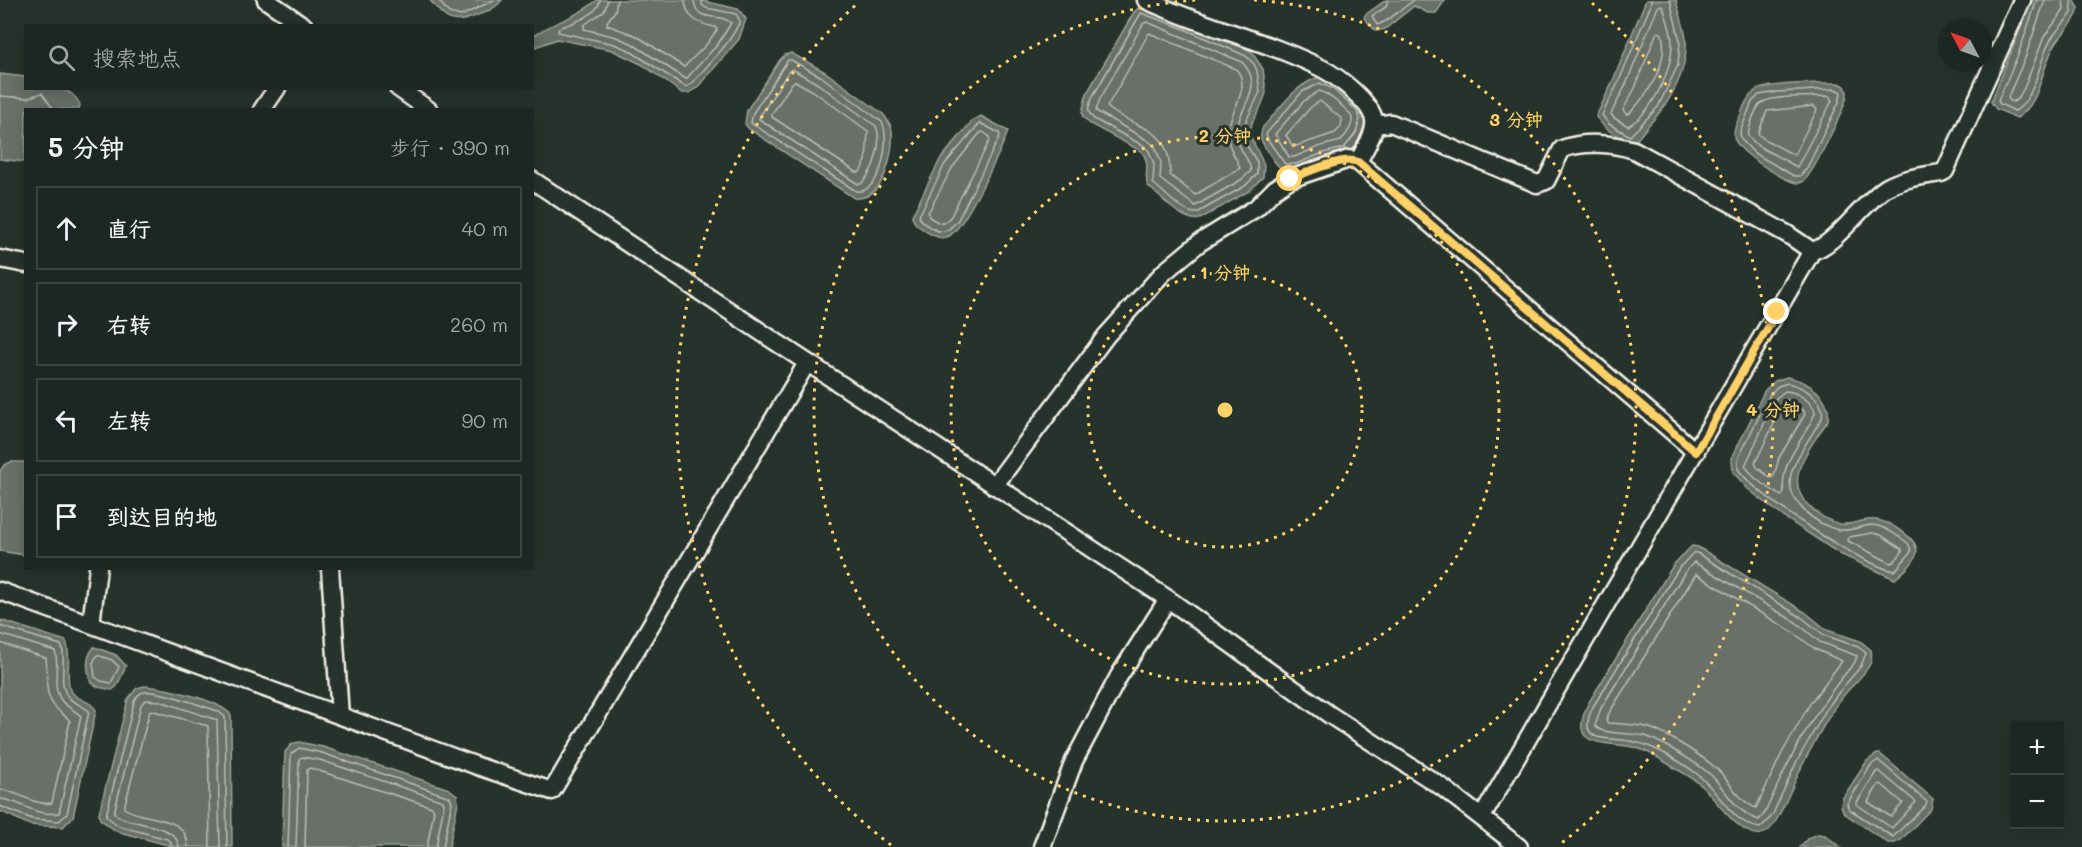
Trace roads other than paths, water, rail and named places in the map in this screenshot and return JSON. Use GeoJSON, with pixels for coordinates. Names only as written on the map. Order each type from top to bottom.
{"type":"FeatureCollection","features":[{"type":"Feature","properties":{"kind":"street"},"geometry":{"type":"LineString","coordinates":[[266,0],[301,24]]}},
{"type":"Feature","properties":{"kind":"street"},"geometry":{"type":"LineString","coordinates":[[1146,0],[1281,51],[1323,69],[1348,86],[1374,116],[1372,134],[1358,162]]}},
{"type":"Feature","properties":{"kind":"street"},"geometry":{"type":"LineString","coordinates":[[1374,125],[1390,123],[1537,184],[1546,181],[1562,149],[1574,144],[1621,146],[1634,150],[1812,250],[1820,249],[1885,188],[1905,179],[1945,171],[2022,0]]}},
{"type":"Feature","properties":{"kind":"street"},"geometry":{"type":"LineString","coordinates":[[263,108],[276,90]]}},
{"type":"Feature","properties":{"kind":"street"},"geometry":{"type":"LineString","coordinates":[[401,90],[426,108]]}},
{"type":"Feature","properties":{"kind":"street"},"geometry":{"type":"LineString","coordinates":[[994,486],[1106,336],[1174,263],[1199,243],[1256,208],[1275,189],[1290,179],[1349,159],[1358,162],[1696,452]]}},
{"type":"Feature","properties":{"kind":"street"},"geometry":{"type":"LineString","coordinates":[[534,181],[1168,599],[1320,708],[1414,768],[1519,847]]}},
{"type":"Feature","properties":{"kind":"street"},"geometry":{"type":"LineString","coordinates":[[1482,817],[1812,250]]}},
{"type":"Feature","properties":{"kind":"street"},"geometry":{"type":"LineString","coordinates":[[0,259],[24,264]]}},
{"type":"Feature","properties":{"kind":"street"},"geometry":{"type":"LineString","coordinates":[[0,591],[480,767],[552,791],[807,363]]}},
{"type":"Feature","properties":{"kind":"street"},"geometry":{"type":"LineString","coordinates":[[91,624],[98,570]]}},
{"type":"Feature","properties":{"kind":"street"},"geometry":{"type":"LineString","coordinates":[[330,570],[340,716]]}},
{"type":"Feature","properties":{"kind":"street"},"geometry":{"type":"LineString","coordinates":[[1042,847],[1074,761],[1119,676],[1168,599]]}},
{"type":"Feature","properties":{"kind":"water"},"geometry":{"type":"Polygon","coordinates":[[[430,0],[502,0],[485,12],[456,21],[441,13],[430,0]]]}},
{"type":"Feature","properties":{"kind":"water"},"geometry":{"type":"Polygon","coordinates":[[[597,0],[699,0],[738,9],[746,19],[739,39],[697,88],[689,93],[682,93],[643,65],[612,50],[557,39],[534,48],[534,35],[597,0]]]}},
{"type":"Feature","properties":{"kind":"water"},"geometry":{"type":"Polygon","coordinates":[[[1386,0],[1445,0],[1436,13],[1428,13],[1414,6],[1385,29],[1376,31],[1364,18],[1386,0]]]}},
{"type":"Feature","properties":{"kind":"water"},"geometry":{"type":"Polygon","coordinates":[[[1646,0],[1676,0],[1686,40],[1686,52],[1680,76],[1670,98],[1632,144],[1606,129],[1596,117],[1646,0]]]}},
{"type":"Feature","properties":{"kind":"water"},"geometry":{"type":"Polygon","coordinates":[[[2032,0],[2074,0],[2079,8],[2073,22],[2051,52],[2032,102],[2017,118],[1996,109],[1991,102],[2032,0]]]}},
{"type":"Feature","properties":{"kind":"water"},"geometry":{"type":"Polygon","coordinates":[[[1141,6],[1251,51],[1263,69],[1266,93],[1252,123],[1250,135],[1264,165],[1263,177],[1249,191],[1200,219],[1193,219],[1180,213],[1148,186],[1147,164],[1141,151],[1090,124],[1083,117],[1082,112],[1087,93],[1134,12],[1141,6]]]}},
{"type":"Feature","properties":{"kind":"water"},"geometry":{"type":"Polygon","coordinates":[[[791,53],[825,72],[883,114],[890,124],[892,140],[889,163],[880,184],[864,197],[854,198],[749,129],[745,124],[747,110],[780,60],[791,53]]]}},
{"type":"Feature","properties":{"kind":"water"},"geometry":{"type":"Polygon","coordinates":[[[0,74],[24,77],[24,90],[64,90],[76,98],[79,108],[24,108],[24,162],[0,159],[0,74]]]}},
{"type":"Feature","properties":{"kind":"water"},"geometry":{"type":"Polygon","coordinates":[[[1321,77],[1327,78],[1346,92],[1362,109],[1365,125],[1361,137],[1351,151],[1339,157],[1307,167],[1284,170],[1276,164],[1263,143],[1261,136],[1263,127],[1296,91],[1321,77]]]}},
{"type":"Feature","properties":{"kind":"water"},"geometry":{"type":"Polygon","coordinates":[[[1842,84],[1847,91],[1845,101],[1820,155],[1807,178],[1802,182],[1793,182],[1768,169],[1749,156],[1736,142],[1734,133],[1736,125],[1746,102],[1755,91],[1781,85],[1842,84]]]}},
{"type":"Feature","properties":{"kind":"water"},"geometry":{"type":"Polygon","coordinates":[[[981,116],[1008,131],[1007,134],[964,219],[949,236],[943,238],[935,236],[914,222],[912,216],[940,160],[972,121],[981,116]]]}},
{"type":"Feature","properties":{"kind":"water"},"geometry":{"type":"Polygon","coordinates":[[[1787,377],[1803,382],[1817,391],[1826,404],[1828,412],[1828,420],[1808,451],[1798,473],[1797,484],[1800,495],[1811,508],[1831,521],[1849,524],[1867,520],[1880,521],[1910,538],[1915,544],[1916,555],[1908,567],[1895,579],[1840,554],[1785,518],[1748,489],[1733,472],[1732,458],[1765,390],[1775,381],[1787,377]]]}},
{"type":"Feature","properties":{"kind":"water"},"geometry":{"type":"Polygon","coordinates":[[[11,462],[24,462],[24,555],[0,551],[0,471],[4,465],[11,462]]]}},
{"type":"Feature","properties":{"kind":"water"},"geometry":{"type":"Polygon","coordinates":[[[1692,546],[1698,547],[1805,612],[1827,630],[1860,641],[1871,650],[1870,664],[1831,713],[1808,754],[1776,821],[1761,834],[1753,834],[1745,830],[1700,784],[1658,758],[1638,748],[1590,740],[1584,735],[1582,728],[1583,717],[1589,702],[1674,564],[1692,546]]]}},
{"type":"Feature","properties":{"kind":"water"},"geometry":{"type":"Polygon","coordinates":[[[0,620],[66,641],[70,689],[75,696],[96,710],[73,817],[63,827],[30,825],[0,811],[0,620]]]}},
{"type":"Feature","properties":{"kind":"water"},"geometry":{"type":"Polygon","coordinates":[[[94,647],[116,655],[126,666],[117,686],[112,690],[98,687],[90,681],[88,663],[89,655],[94,647]]]}},
{"type":"Feature","properties":{"kind":"water"},"geometry":{"type":"Polygon","coordinates":[[[144,686],[203,699],[231,715],[232,847],[175,847],[116,831],[100,819],[99,813],[128,699],[137,688],[144,686]]]}},
{"type":"Feature","properties":{"kind":"water"},"geometry":{"type":"Polygon","coordinates":[[[299,742],[323,747],[449,789],[457,795],[458,802],[449,847],[282,847],[285,752],[292,744],[299,742]]]}},
{"type":"Feature","properties":{"kind":"water"},"geometry":{"type":"Polygon","coordinates":[[[1880,754],[1933,799],[1931,809],[1901,840],[1895,843],[1888,843],[1844,813],[1841,806],[1842,799],[1867,761],[1880,754]]]}},
{"type":"Feature","properties":{"kind":"water"},"geometry":{"type":"Polygon","coordinates":[[[1818,834],[1825,835],[1840,847],[1800,847],[1808,838],[1818,834]]]}}]}
